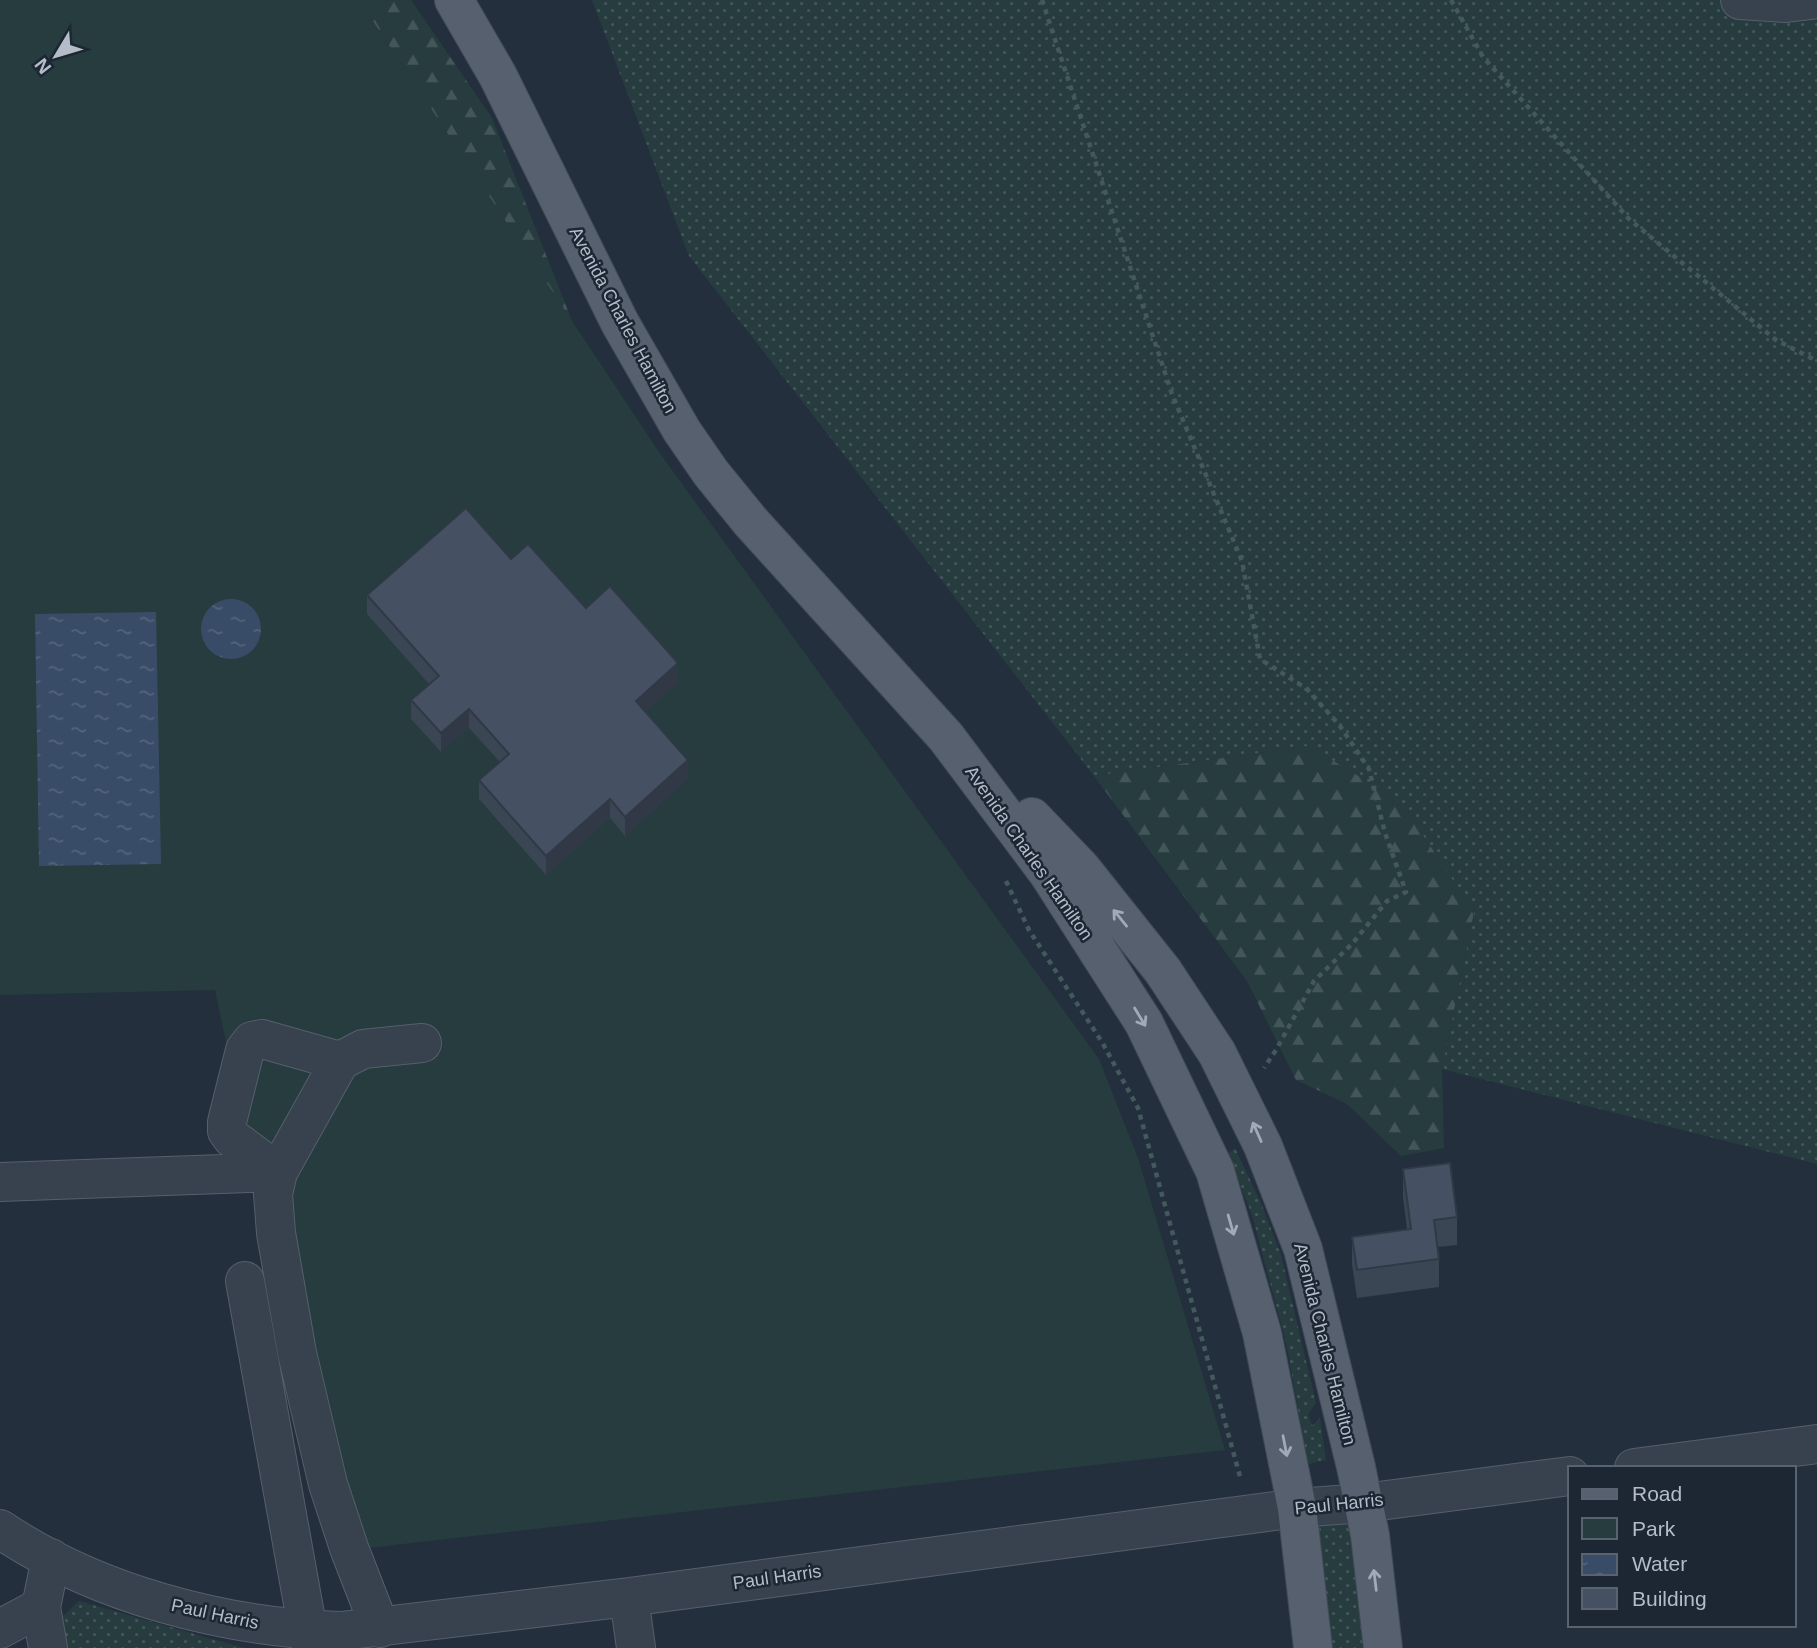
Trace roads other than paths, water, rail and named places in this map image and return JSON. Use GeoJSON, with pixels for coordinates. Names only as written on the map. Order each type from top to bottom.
{"type":"FeatureCollection","features":[{"type":"Feature","properties":{"kind":"main road","name":"Avenida Charles Hamilton"},"geometry":{"type":"LineString","coordinates":[[454,0],[498,76],[620,323],[682,431],[711,473],[750,521],[946,737],[1048,873],[1144,1023],[1215,1171],[1262,1333],[1297,1508],[1313,1648]]}},
{"type":"Feature","properties":{"kind":"main road","name":"Avenida Charles Hamilton"},"geometry":{"type":"LineString","coordinates":[[946,737],[1012,795],[1081,868],[1163,971],[1217,1053],[1263,1146],[1303,1249],[1364,1503],[1382,1648]]}},
{"type":"Feature","properties":{"kind":"street"},"geometry":{"type":"LineString","coordinates":[[1740,0],[1786,4],[1811,0]]}},
{"type":"Feature","properties":{"kind":"street"},"geometry":{"type":"LineString","coordinates":[[278,1172],[232,1138],[227,1131],[245,1050],[252,1041],[262,1039],[341,1061]]}},
{"type":"Feature","properties":{"kind":"street"},"geometry":{"type":"LineString","coordinates":[[380,1628],[328,1484],[297,1353],[276,1233],[273,1194],[278,1172],[341,1061],[363,1049],[422,1043]]}},
{"type":"Feature","properties":{"kind":"street"},"geometry":{"type":"LineString","coordinates":[[0,1182],[278,1172]]}},
{"type":"Feature","properties":{"kind":"street"},"geometry":{"type":"LineString","coordinates":[[245,1281],[310,1639]]}},
{"type":"Feature","properties":{"kind":"street"},"geometry":{"type":"LineString","coordinates":[[1649,1466],[1817,1444]]}},
{"type":"Feature","properties":{"kind":"street","name":"Paul Harris"},"geometry":{"type":"LineString","coordinates":[[0,1529],[51,1558],[100,1581],[202,1614],[256,1624],[310,1639],[341,1631],[629,1597],[1297,1508],[1364,1503],[1568,1476]]}},
{"type":"Feature","properties":{"kind":"street"},"geometry":{"type":"LineString","coordinates":[[48,1648],[41,1607],[51,1558]]}},
{"type":"Feature","properties":{"kind":"street"},"geometry":{"type":"LineString","coordinates":[[629,1597],[636,1648]]}},
{"type":"Feature","properties":{"kind":"street"},"geometry":{"type":"LineString","coordinates":[[0,1629],[41,1607]]}},
{"type":"Feature","properties":{"kind":"water"},"geometry":{"type":"Polygon","coordinates":[[[231,599],[248,604],[256,612],[261,629],[256,646],[248,654],[231,659],[214,654],[206,646],[201,629],[206,612],[214,604],[231,599]]]}},
{"type":"Feature","properties":{"kind":"water"},"geometry":{"type":"Polygon","coordinates":[[[156,612],[161,864],[39,866],[35,614],[156,612]]]}}]}
